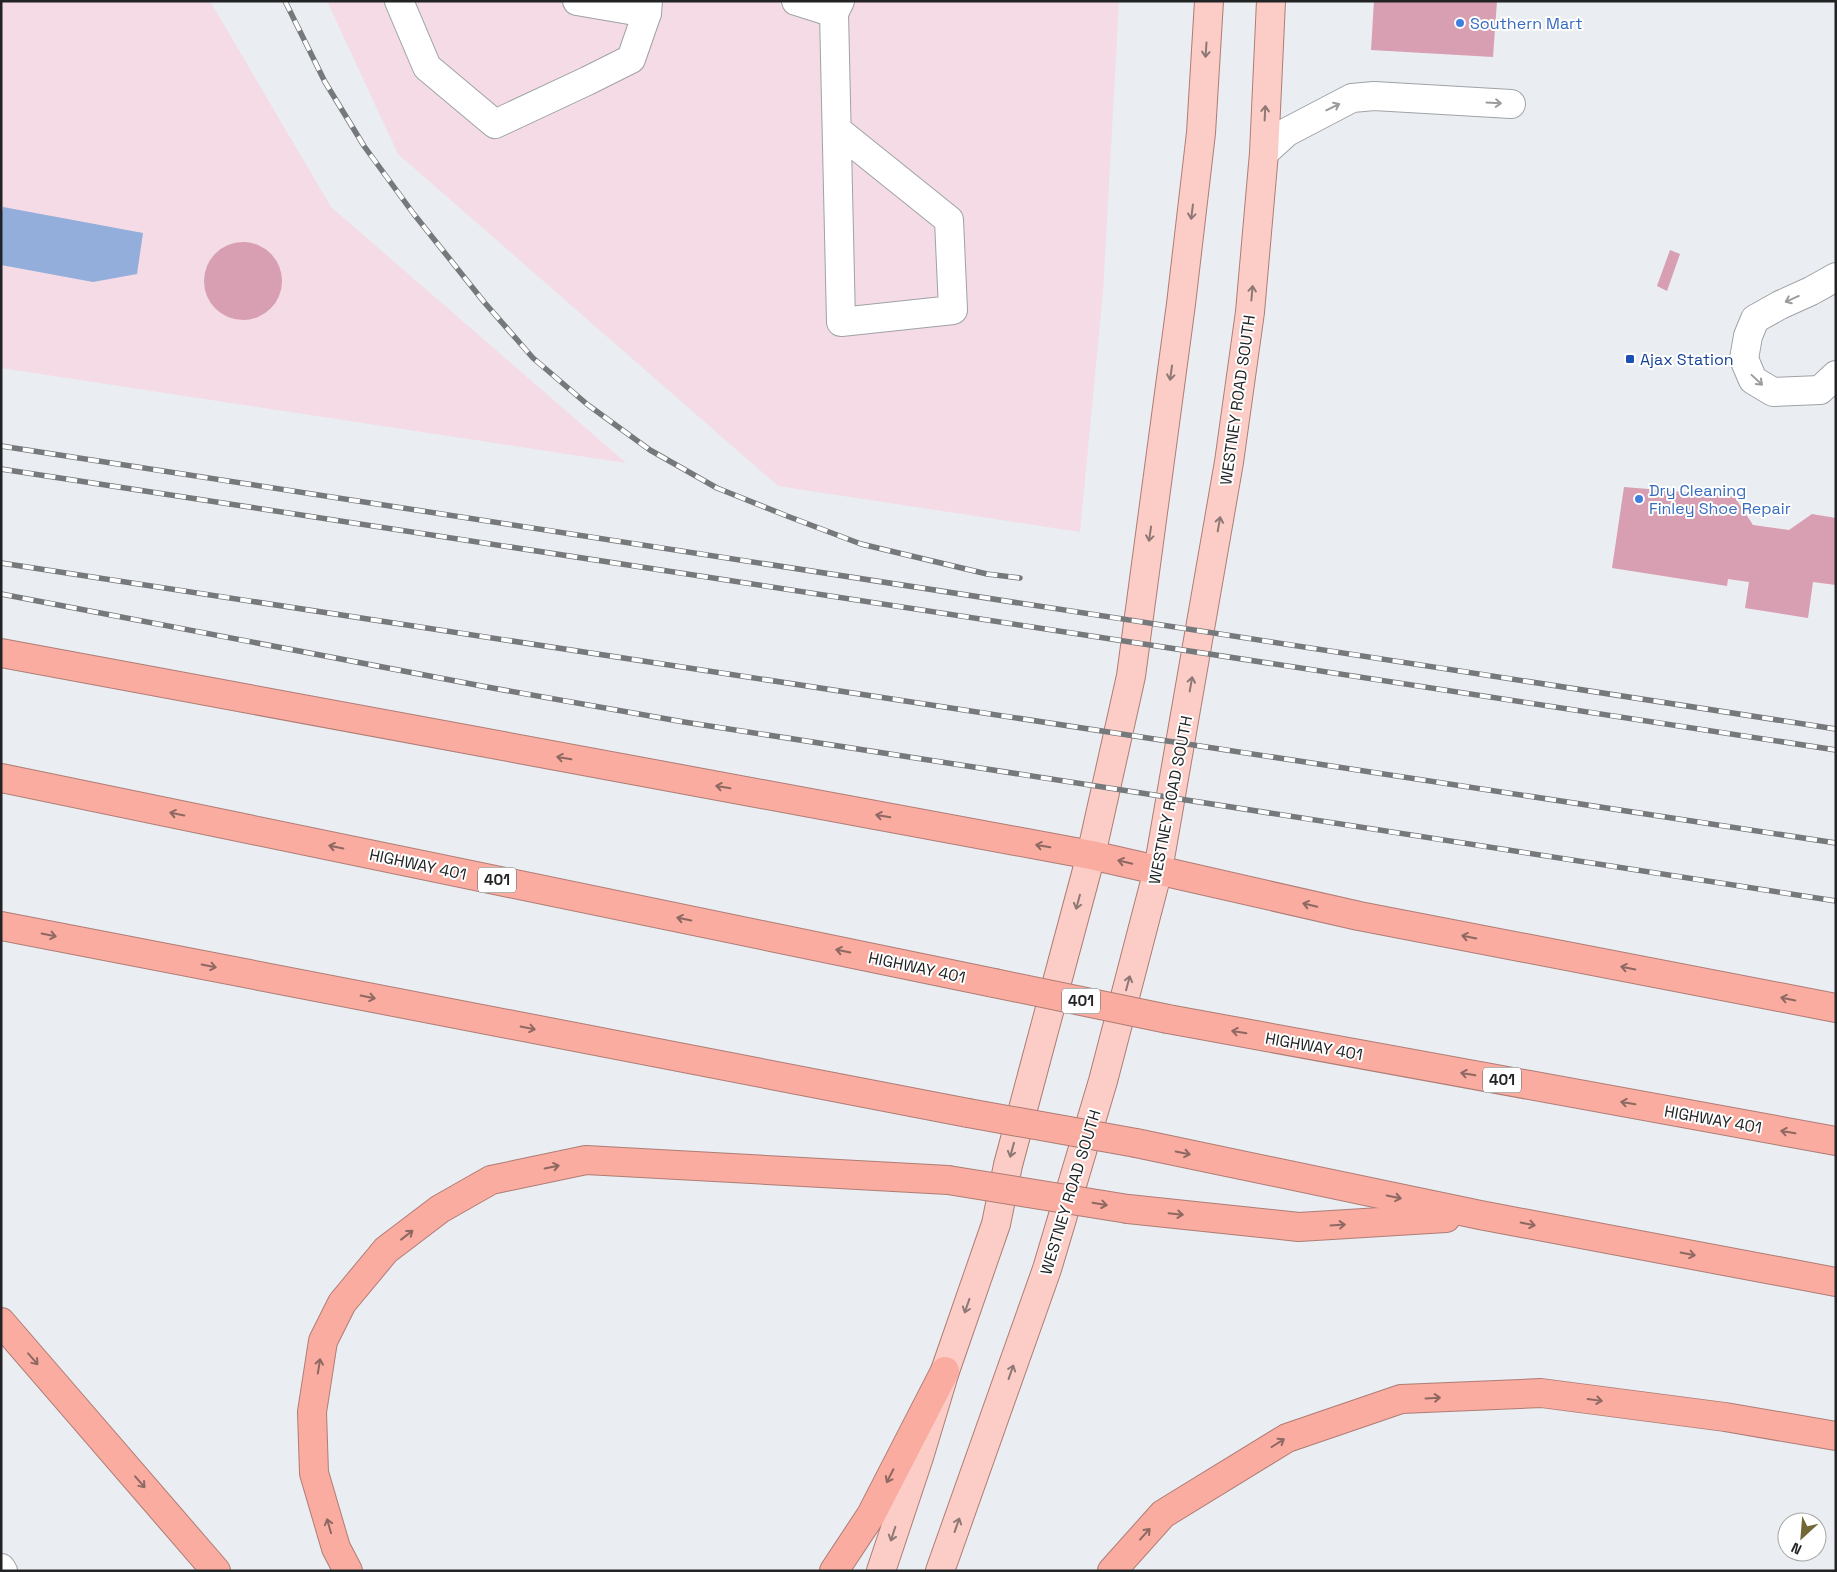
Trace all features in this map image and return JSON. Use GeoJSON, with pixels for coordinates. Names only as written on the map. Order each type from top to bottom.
{"type":"FeatureCollection","features":[{"type":"Feature","properties":{"kind":"highway"},"geometry":{"type":"LineString","coordinates":[[1,653],[1091,855],[1359,916],[1836,1008]]}},
{"type":"Feature","properties":{"kind":"highway","name":"HIGHWAY 401"},"geometry":{"type":"LineString","coordinates":[[1,778],[1168,1020],[1836,1141]]}},
{"type":"Feature","properties":{"kind":"highway"},"geometry":{"type":"LineString","coordinates":[[1,926],[968,1113],[1136,1143],[1480,1215],[1836,1282]]}},
{"type":"Feature","properties":{"kind":"highway"},"geometry":{"type":"LineString","coordinates":[[348,1571],[336,1548],[314,1473],[312,1412],[323,1341],[342,1303],[386,1250],[440,1209],[491,1180],[586,1160],[948,1180],[1128,1209],[1299,1227],[1480,1215]]}},
{"type":"Feature","properties":{"kind":"highway"},"geometry":{"type":"LineString","coordinates":[[1,1322],[216,1571]]}},
{"type":"Feature","properties":{"kind":"highway"},"geometry":{"type":"LineString","coordinates":[[834,1571],[870,1514],[944,1371]]}},
{"type":"Feature","properties":{"kind":"highway"},"geometry":{"type":"LineString","coordinates":[[1112,1571],[1163,1514],[1287,1438],[1401,1399],[1540,1393],[1725,1417],[1836,1436]]}},
{"type":"Feature","properties":{"kind":"main road"},"geometry":{"type":"LineString","coordinates":[[881,1571],[919,1457],[944,1371],[996,1224],[1008,1165],[1091,855],[1128,685],[1180,314],[1201,133],[1209,1]]}},
{"type":"Feature","properties":{"kind":"main road","name":"WESTNEY ROAD SOUTH"},"geometry":{"type":"LineString","coordinates":[[940,1571],[1059,1231],[1103,1081],[1158,870],[1229,462],[1250,312],[1264,153],[1271,1]]}},
{"type":"Feature","properties":{"kind":"lane"},"geometry":{"type":"LineString","coordinates":[[398,1],[427,67],[495,124],[631,58],[648,7],[577,1]]}},
{"type":"Feature","properties":{"kind":"lane"},"geometry":{"type":"LineString","coordinates":[[796,1],[837,7],[837,130],[841,322],[953,310],[949,220],[837,130]]}},
{"type":"Feature","properties":{"kind":"lane"},"geometry":{"type":"LineString","coordinates":[[1264,153],[1287,132],[1352,98],[1374,96],[1511,104]]}},
{"type":"Feature","properties":{"kind":"lane"},"geometry":{"type":"LineString","coordinates":[[1836,277],[1780,304],[1755,319],[1748,336],[1744,359],[1753,380],[1772,392],[1820,390],[1836,375]]}},
{"type":"Feature","properties":{"kind":"shaded area"},"geometry":{"type":"Polygon","coordinates":[[[1,1],[210,1],[331,207],[626,463],[1,368],[1,1]]]}},
{"type":"Feature","properties":{"kind":"shaded area"},"geometry":{"type":"Polygon","coordinates":[[[327,1],[1119,1],[1103,291],[1080,532],[778,486],[398,154],[327,1]]]}},
{"type":"Feature","properties":{"kind":"water"},"geometry":{"type":"Polygon","coordinates":[[[3,207],[143,233],[137,274],[93,282],[1,265],[1,218],[3,207]]]}},
{"type":"Feature","properties":{"kind":"building"},"geometry":{"type":"Polygon","coordinates":[[[1374,1],[1497,1],[1493,57],[1371,50],[1374,1]]]}},
{"type":"Feature","properties":{"kind":"building"},"geometry":{"type":"Polygon","coordinates":[[[243,242],[258,245],[271,253],[279,266],[282,281],[279,296],[271,309],[258,317],[243,320],[228,317],[215,309],[207,296],[204,281],[207,266],[215,253],[228,245],[243,242]]]}},
{"type":"Feature","properties":{"kind":"building"},"geometry":{"type":"Polygon","coordinates":[[[1670,250],[1680,254],[1667,291],[1657,286],[1670,250]]]}},
{"type":"Feature","properties":{"kind":"building"},"geometry":{"type":"Polygon","coordinates":[[[1624,487],[1734,496],[1753,525],[1789,530],[1812,514],[1836,518],[1836,585],[1813,582],[1808,618],[1745,608],[1749,582],[1728,579],[1727,586],[1612,568],[1624,487]]]}},
{"type":"Feature","properties":{"kind":"railway"},"geometry":{"type":"LineString","coordinates":[[285,1],[325,82],[364,146],[413,213],[484,302],[533,358],[588,405],[650,450],[717,488],[861,544],[987,574],[1020,578]]}},
{"type":"Feature","properties":{"kind":"railway"},"geometry":{"type":"LineString","coordinates":[[1,446],[1836,729]]}},
{"type":"Feature","properties":{"kind":"railway"},"geometry":{"type":"LineString","coordinates":[[1,469],[1836,750]]}},
{"type":"Feature","properties":{"kind":"railway"},"geometry":{"type":"LineString","coordinates":[[1,563],[1836,843]]}},
{"type":"Feature","properties":{"kind":"railway"},"geometry":{"type":"LineString","coordinates":[[1,594],[487,687],[684,722],[1836,901]]}},
{"type":"Feature","properties":{"kind":"place","name":"Southern Mart"},"geometry":{"type":"Point","coordinates":[1460,23]}},
{"type":"Feature","properties":{"kind":"place","name":"Ajax Station"},"geometry":{"type":"Point","coordinates":[1630,359]}},
{"type":"Feature","properties":{"kind":"place","name":"Dry Cleaning Finley Shoe Repair"},"geometry":{"type":"Point","coordinates":[1639,499]}}]}
